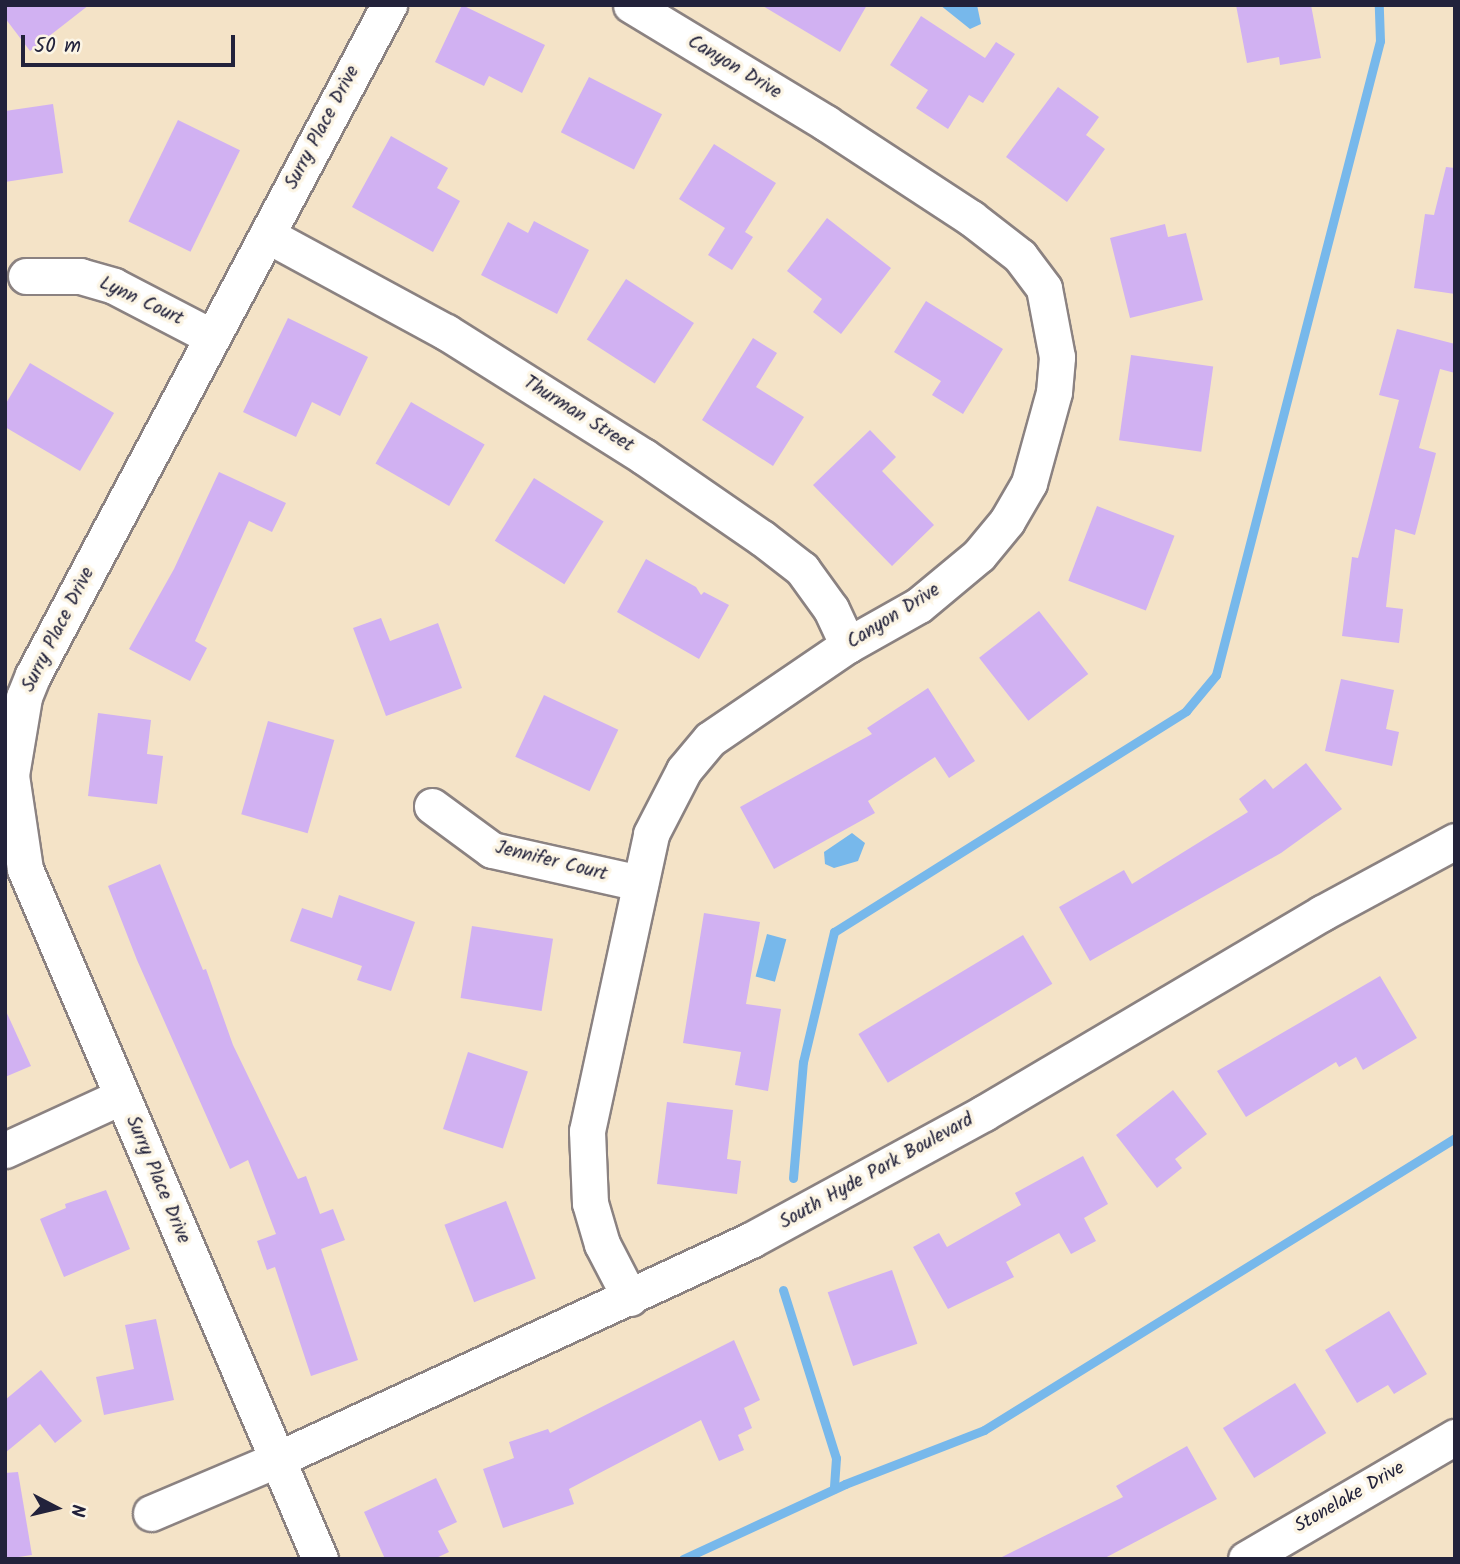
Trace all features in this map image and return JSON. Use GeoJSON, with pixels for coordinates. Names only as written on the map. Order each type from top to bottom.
{"type":"FeatureCollection","features":[{"type":"Feature","properties":{"kind":"street","name":"Surry Place Drive"},"geometry":{"type":"LineString","coordinates":[[320,1559],[120,1097],[25,869],[11,775],[15,694],[212,337],[389,5]]}},
{"type":"Feature","properties":{"kind":"street","name":"Canyon Drive"},"geometry":{"type":"LineString","coordinates":[[630,1298],[602,1244],[590,1203],[587,1131],[651,834],[663,807],[684,771],[710,739],[848,645],[919,605],[954,578],[1007,521],[1030,483],[1054,392],[1057,356],[1044,288],[1020,256],[958,210],[631,5]]}},
{"type":"Feature","properties":{"kind":"street","name":"Thurman Street"},"geometry":{"type":"LineString","coordinates":[[267,235],[446,332],[640,454],[762,538],[802,569],[831,609],[848,645]]}},
{"type":"Feature","properties":{"kind":"street","name":"Lynn Court"},"geometry":{"type":"LineString","coordinates":[[26,276],[80,276],[114,286],[212,337]]}},
{"type":"Feature","properties":{"kind":"street","name":"Jennifer Court"},"geometry":{"type":"LineString","coordinates":[[432,806],[492,850],[640,883]]}},
{"type":"Feature","properties":{"kind":"street","name":"South Hyde Park Boulevard"},"geometry":{"type":"LineString","coordinates":[[151,1513],[278,1459],[751,1241],[887,1168],[1322,913],[1455,841]]}},
{"type":"Feature","properties":{"kind":"street"},"geometry":{"type":"LineString","coordinates":[[5,1150],[120,1097]]}},
{"type":"Feature","properties":{"kind":"street","name":"Stonelake Drive"},"geometry":{"type":"LineString","coordinates":[[1246,1559],[1455,1437]]}},
{"type":"Feature","properties":{"kind":"water"},"geometry":{"type":"Polygon","coordinates":[[[940,5],[977,5],[981,24],[970,29],[940,5]]]}},
{"type":"Feature","properties":{"kind":"water"},"geometry":{"type":"Polygon","coordinates":[[[852,833],[865,843],[858,861],[834,868],[825,864],[824,852],[852,833]]]}},
{"type":"Feature","properties":{"kind":"water"},"geometry":{"type":"Polygon","coordinates":[[[767,934],[786,939],[775,982],[756,977],[767,934]]]}},
{"type":"Feature","properties":{"kind":"building"},"geometry":{"type":"Polygon","coordinates":[[[5,5],[89,5],[30,51],[5,18],[5,5]]]}},
{"type":"Feature","properties":{"kind":"building"},"geometry":{"type":"Polygon","coordinates":[[[462,5],[545,45],[522,93],[489,76],[484,86],[435,62],[462,5]]]}},
{"type":"Feature","properties":{"kind":"building"},"geometry":{"type":"Polygon","coordinates":[[[761,5],[867,5],[840,52],[761,5]]]}},
{"type":"Feature","properties":{"kind":"building"},"geometry":{"type":"Polygon","coordinates":[[[1236,5],[1311,5],[1321,58],[1280,65],[1279,57],[1247,63],[1236,5]]]}},
{"type":"Feature","properties":{"kind":"building"},"geometry":{"type":"Polygon","coordinates":[[[921,16],[985,58],[996,42],[1015,54],[983,103],[969,95],[948,129],[916,108],[928,90],[890,65],[921,16]]]}},
{"type":"Feature","properties":{"kind":"building"},"geometry":{"type":"Polygon","coordinates":[[[589,77],[662,114],[634,169],[561,132],[589,77]]]}},
{"type":"Feature","properties":{"kind":"building"},"geometry":{"type":"Polygon","coordinates":[[[1058,87],[1099,117],[1086,135],[1105,149],[1067,202],[1006,157],[1058,87]]]}},
{"type":"Feature","properties":{"kind":"building"},"geometry":{"type":"Polygon","coordinates":[[[53,104],[63,173],[5,182],[5,111],[53,104]]]}},
{"type":"Feature","properties":{"kind":"building"},"geometry":{"type":"Polygon","coordinates":[[[178,120],[240,150],[190,252],[128,222],[178,120]]]}},
{"type":"Feature","properties":{"kind":"building"},"geometry":{"type":"Polygon","coordinates":[[[391,136],[448,168],[437,188],[460,201],[433,252],[352,207],[391,136]]]}},
{"type":"Feature","properties":{"kind":"building"},"geometry":{"type":"Polygon","coordinates":[[[714,144],[776,183],[745,232],[753,237],[732,270],[708,255],[725,228],[679,199],[714,144]]]}},
{"type":"Feature","properties":{"kind":"building"},"geometry":{"type":"Polygon","coordinates":[[[1446,167],[1455,168],[1455,294],[1414,288],[1425,214],[1434,215],[1446,167]]]}},
{"type":"Feature","properties":{"kind":"building"},"geometry":{"type":"Polygon","coordinates":[[[827,218],[891,268],[841,334],[813,312],[822,299],[787,271],[827,218]]]}},
{"type":"Feature","properties":{"kind":"building"},"geometry":{"type":"Polygon","coordinates":[[[534,221],[589,250],[557,314],[481,275],[508,222],[528,233],[534,221]]]}},
{"type":"Feature","properties":{"kind":"building"},"geometry":{"type":"Polygon","coordinates":[[[1165,224],[1168,237],[1186,233],[1203,300],[1130,318],[1110,238],[1165,224]]]}},
{"type":"Feature","properties":{"kind":"building"},"geometry":{"type":"Polygon","coordinates":[[[626,279],[694,323],[655,384],[587,339],[626,279]]]}},
{"type":"Feature","properties":{"kind":"building"},"geometry":{"type":"Polygon","coordinates":[[[926,301],[1003,349],[963,414],[932,395],[941,381],[894,352],[926,301]]]}},
{"type":"Feature","properties":{"kind":"building"},"geometry":{"type":"Polygon","coordinates":[[[288,318],[368,357],[340,416],[312,402],[296,437],[243,412],[288,318]]]}},
{"type":"Feature","properties":{"kind":"building"},"geometry":{"type":"Polygon","coordinates":[[[1397,329],[1455,344],[1455,373],[1440,369],[1419,448],[1436,453],[1415,535],[1395,529],[1386,607],[1403,609],[1399,643],[1342,636],[1352,557],[1358,558],[1399,400],[1379,395],[1397,329]]]}},
{"type":"Feature","properties":{"kind":"building"},"geometry":{"type":"Polygon","coordinates":[[[753,338],[777,353],[756,387],[804,417],[773,466],[702,420],[753,338]]]}},
{"type":"Feature","properties":{"kind":"building"},"geometry":{"type":"Polygon","coordinates":[[[1131,355],[1213,367],[1201,452],[1119,440],[1131,355]]]}},
{"type":"Feature","properties":{"kind":"building"},"geometry":{"type":"Polygon","coordinates":[[[30,363],[114,413],[80,471],[5,427],[5,405],[30,363]]]}},
{"type":"Feature","properties":{"kind":"building"},"geometry":{"type":"Polygon","coordinates":[[[411,402],[485,444],[449,506],[376,463],[411,402]]]}},
{"type":"Feature","properties":{"kind":"building"},"geometry":{"type":"Polygon","coordinates":[[[870,430],[896,457],[882,471],[934,525],[892,566],[813,485],[870,430]]]}},
{"type":"Feature","properties":{"kind":"building"},"geometry":{"type":"Polygon","coordinates":[[[219,472],[286,503],[272,532],[249,521],[195,641],[207,648],[190,681],[129,649],[174,569],[219,472]]]}},
{"type":"Feature","properties":{"kind":"building"},"geometry":{"type":"Polygon","coordinates":[[[534,478],[604,521],[564,584],[495,541],[534,478]]]}},
{"type":"Feature","properties":{"kind":"building"},"geometry":{"type":"Polygon","coordinates":[[[1097,506],[1174,536],[1146,610],[1068,581],[1097,506]]]}},
{"type":"Feature","properties":{"kind":"building"},"geometry":{"type":"Polygon","coordinates":[[[646,559],[696,587],[701,595],[704,592],[729,605],[699,659],[617,612],[646,559]]]}},
{"type":"Feature","properties":{"kind":"building"},"geometry":{"type":"Polygon","coordinates":[[[1039,611],[1088,674],[1028,721],[979,658],[1039,611]]]}},
{"type":"Feature","properties":{"kind":"building"},"geometry":{"type":"Polygon","coordinates":[[[381,618],[390,641],[438,623],[462,688],[386,716],[353,628],[381,618]]]}},
{"type":"Feature","properties":{"kind":"building"},"geometry":{"type":"Polygon","coordinates":[[[1341,679],[1394,690],[1386,729],[1399,732],[1392,766],[1325,751],[1341,679]]]}},
{"type":"Feature","properties":{"kind":"building"},"geometry":{"type":"Polygon","coordinates":[[[928,688],[975,761],[949,778],[935,757],[868,801],[875,813],[774,869],[740,807],[872,734],[867,728],[928,688]]]}},
{"type":"Feature","properties":{"kind":"building"},"geometry":{"type":"Polygon","coordinates":[[[544,695],[618,730],[590,791],[515,757],[544,695]]]}},
{"type":"Feature","properties":{"kind":"building"},"geometry":{"type":"Polygon","coordinates":[[[98,713],[151,720],[147,754],[163,756],[157,804],[88,796],[98,713]]]}},
{"type":"Feature","properties":{"kind":"building"},"geometry":{"type":"Polygon","coordinates":[[[268,721],[334,740],[308,833],[241,814],[268,721]]]}},
{"type":"Feature","properties":{"kind":"building"},"geometry":{"type":"Polygon","coordinates":[[[1306,763],[1342,809],[1281,853],[1090,961],[1059,907],[1124,870],[1132,884],[1248,812],[1239,799],[1265,779],[1273,789],[1306,763]]]}},
{"type":"Feature","properties":{"kind":"building"},"geometry":{"type":"Polygon","coordinates":[[[160,864],[203,970],[206,969],[233,1045],[298,1179],[306,1176],[320,1214],[333,1209],[345,1240],[321,1249],[358,1360],[311,1376],[275,1267],[267,1270],[257,1241],[276,1234],[248,1160],[230,1169],[137,960],[108,886],[160,864]]]}},
{"type":"Feature","properties":{"kind":"building"},"geometry":{"type":"Polygon","coordinates":[[[339,895],[415,922],[391,991],[357,980],[362,966],[290,941],[302,908],[332,918],[339,895]]]}},
{"type":"Feature","properties":{"kind":"building"},"geometry":{"type":"Polygon","coordinates":[[[704,913],[760,922],[746,1004],[781,1009],[768,1091],[735,1085],[741,1052],[683,1043],[704,913]]]}},
{"type":"Feature","properties":{"kind":"building"},"geometry":{"type":"Polygon","coordinates":[[[472,926],[553,939],[542,1011],[461,998],[472,926]]]}},
{"type":"Feature","properties":{"kind":"building"},"geometry":{"type":"Polygon","coordinates":[[[1023,935],[1052,984],[888,1083],[858,1034],[1023,935]]]}},
{"type":"Feature","properties":{"kind":"building"},"geometry":{"type":"Polygon","coordinates":[[[1380,976],[1417,1038],[1363,1070],[1356,1057],[1339,1067],[1336,1062],[1246,1117],[1217,1071],[1380,976]]]}},
{"type":"Feature","properties":{"kind":"building"},"geometry":{"type":"Polygon","coordinates":[[[5,1009],[31,1066],[5,1077],[5,1009]]]}},
{"type":"Feature","properties":{"kind":"building"},"geometry":{"type":"Polygon","coordinates":[[[468,1052],[528,1071],[503,1149],[443,1129],[468,1052]]]}},
{"type":"Feature","properties":{"kind":"building"},"geometry":{"type":"Polygon","coordinates":[[[1173,1090],[1207,1134],[1175,1159],[1182,1168],[1157,1188],[1116,1135],[1173,1090]]]}},
{"type":"Feature","properties":{"kind":"building"},"geometry":{"type":"Polygon","coordinates":[[[667,1102],[733,1110],[727,1159],[741,1161],[737,1194],[657,1184],[667,1102]]]}},
{"type":"Feature","properties":{"kind":"building"},"geometry":{"type":"Polygon","coordinates":[[[1083,1156],[1108,1204],[1084,1218],[1096,1241],[1071,1254],[1059,1233],[1006,1262],[1014,1277],[948,1309],[913,1247],[939,1233],[947,1247],[1021,1205],[1015,1193],[1083,1156]]]}},
{"type":"Feature","properties":{"kind":"building"},"geometry":{"type":"Polygon","coordinates":[[[106,1190],[130,1249],[64,1277],[40,1219],[66,1208],[65,1204],[106,1190]]]}},
{"type":"Feature","properties":{"kind":"building"},"geometry":{"type":"Polygon","coordinates":[[[506,1201],[536,1278],[474,1302],[444,1225],[506,1201]]]}},
{"type":"Feature","properties":{"kind":"building"},"geometry":{"type":"Polygon","coordinates":[[[892,1270],[917,1344],[853,1366],[828,1292],[892,1270]]]}},
{"type":"Feature","properties":{"kind":"building"},"geometry":{"type":"Polygon","coordinates":[[[1389,1311],[1427,1374],[1394,1394],[1388,1385],[1357,1403],[1325,1350],[1389,1311]]]}},
{"type":"Feature","properties":{"kind":"building"},"geometry":{"type":"Polygon","coordinates":[[[156,1319],[174,1400],[104,1415],[96,1377],[134,1369],[125,1325],[156,1319]]]}},
{"type":"Feature","properties":{"kind":"building"},"geometry":{"type":"Polygon","coordinates":[[[734,1340],[760,1400],[744,1408],[752,1428],[738,1435],[744,1450],[719,1461],[701,1420],[569,1489],[574,1504],[503,1528],[483,1469],[514,1458],[509,1442],[548,1429],[550,1433],[734,1340]]]}},
{"type":"Feature","properties":{"kind":"building"},"geometry":{"type":"Polygon","coordinates":[[[41,1370],[82,1421],[55,1443],[40,1424],[5,1453],[5,1400],[41,1370]]]}},
{"type":"Feature","properties":{"kind":"building"},"geometry":{"type":"Polygon","coordinates":[[[1295,1383],[1326,1433],[1254,1478],[1223,1428],[1295,1383]]]}},
{"type":"Feature","properties":{"kind":"building"},"geometry":{"type":"Polygon","coordinates":[[[1187,1446],[1217,1499],[1103,1559],[998,1559],[1123,1497],[1116,1486],[1187,1446]]]}},
{"type":"Feature","properties":{"kind":"building"},"geometry":{"type":"Polygon","coordinates":[[[18,1472],[32,1555],[5,1559],[5,1473],[18,1472]]]}},
{"type":"Feature","properties":{"kind":"building"},"geometry":{"type":"Polygon","coordinates":[[[436,1478],[457,1522],[438,1531],[449,1552],[434,1559],[385,1559],[364,1512],[436,1478]]]}},
{"type":"Feature","properties":{"kind":"waterway"},"geometry":{"type":"LineString","coordinates":[[793,1178],[803,1062],[834,932],[1186,711],[1216,675],[1380,41],[1379,5]]}},
{"type":"Feature","properties":{"kind":"waterway"},"geometry":{"type":"LineString","coordinates":[[683,1559],[845,1484],[984,1430],[1455,1138]]}},
{"type":"Feature","properties":{"kind":"waterway"},"geometry":{"type":"LineString","coordinates":[[783,1290],[836,1458],[834,1489]]}}]}
